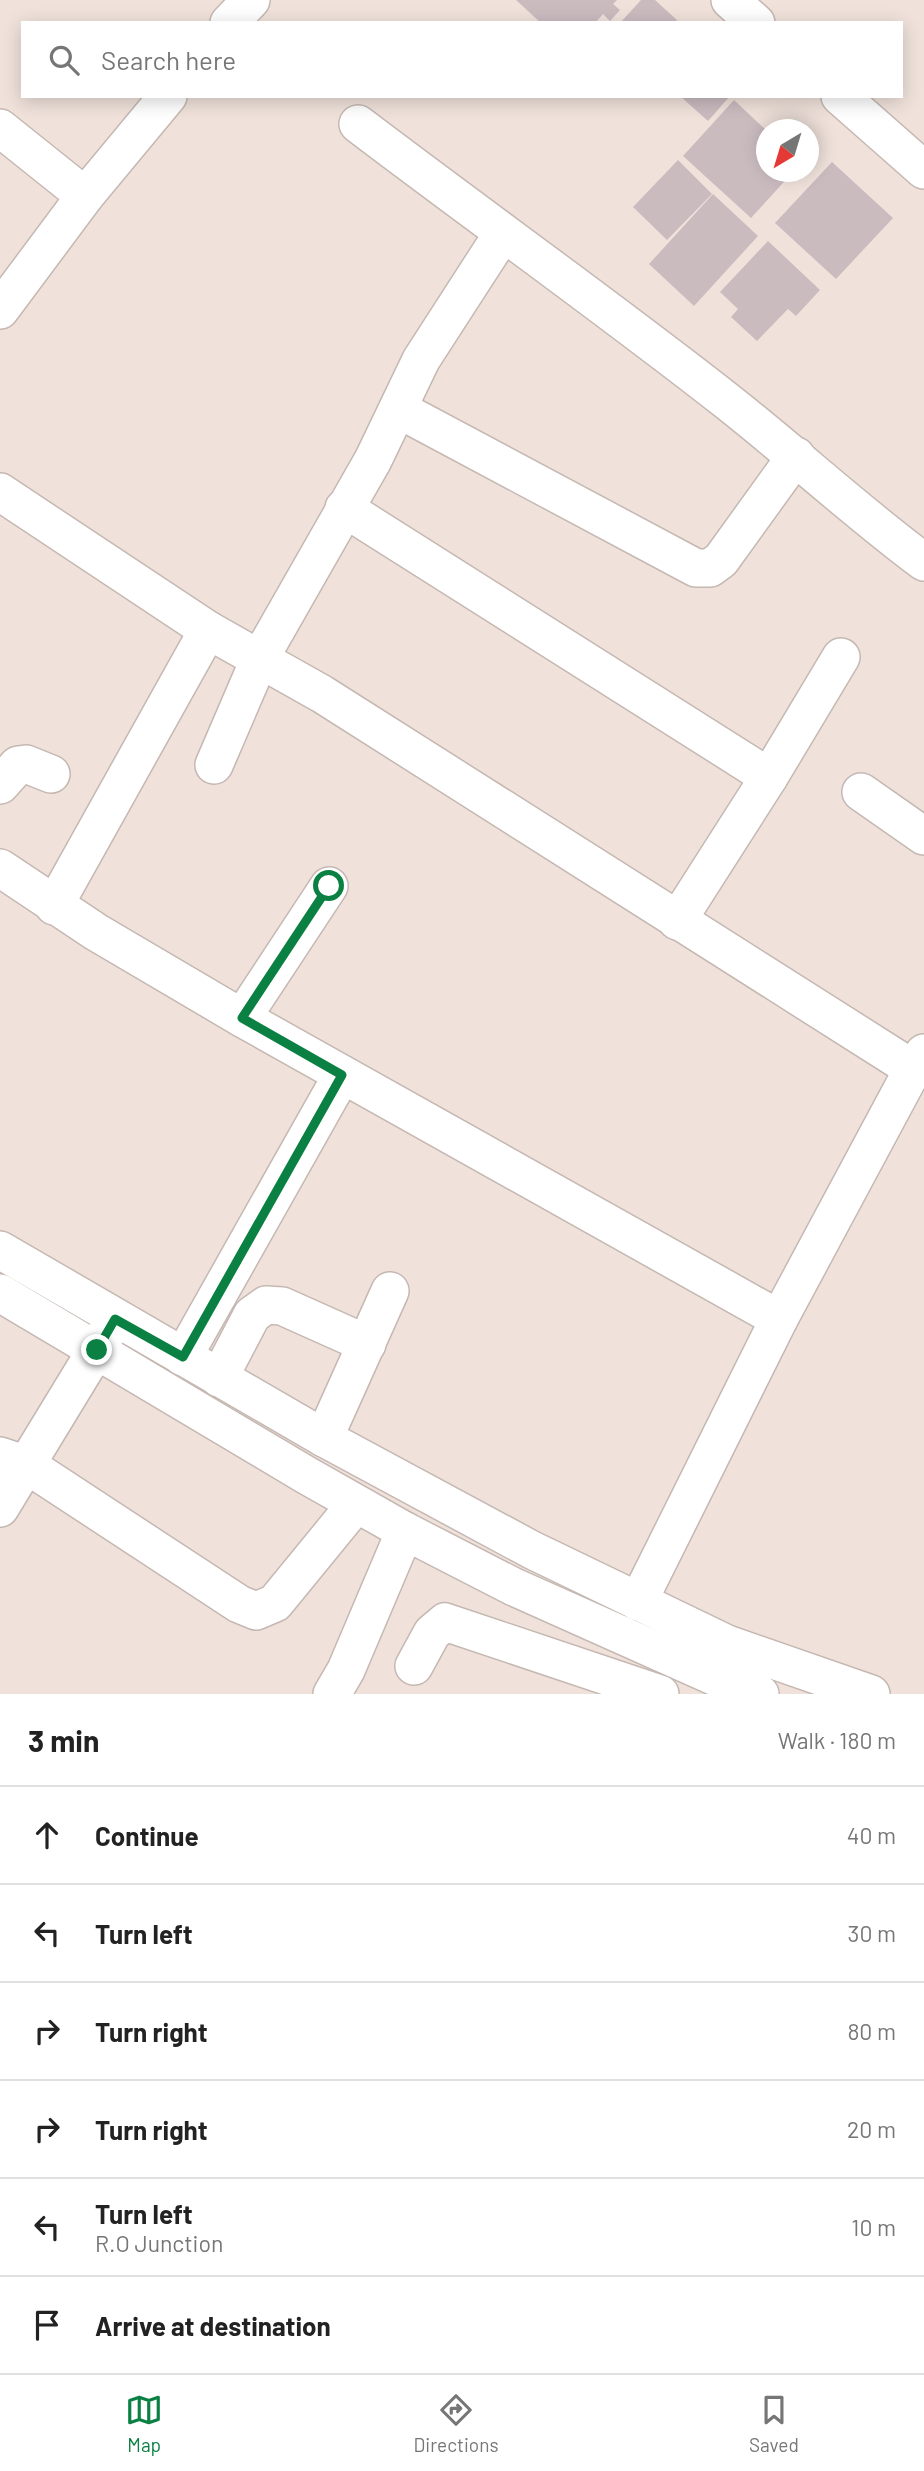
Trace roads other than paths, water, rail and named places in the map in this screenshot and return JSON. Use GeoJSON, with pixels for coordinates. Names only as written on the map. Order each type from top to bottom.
{"type":"FeatureCollection","features":[{"type":"Feature","properties":{"kind":"street"},"geometry":{"type":"LineString","coordinates":[[231,21],[251,0]]}},
{"type":"Feature","properties":{"kind":"street"},"geometry":{"type":"LineString","coordinates":[[730,0],[754,21]]}},
{"type":"Feature","properties":{"kind":"street"},"geometry":{"type":"LineString","coordinates":[[0,310],[85,196],[166,98]]}},
{"type":"Feature","properties":{"kind":"street"},"geometry":{"type":"LineString","coordinates":[[842,98],[924,170]]}},
{"type":"Feature","properties":{"kind":"street"},"geometry":{"type":"LineString","coordinates":[[358,124],[649,340],[924,562]]}},
{"type":"Feature","properties":{"kind":"street"},"geometry":{"type":"LineString","coordinates":[[0,128],[85,196]]}},
{"type":"Feature","properties":{"kind":"street"},"geometry":{"type":"LineString","coordinates":[[214,765],[260,658],[373,460],[421,360],[503,233]]}},
{"type":"Feature","properties":{"kind":"street"},"geometry":{"type":"LineString","coordinates":[[398,409],[696,568],[710,568],[721,560],[796,456]]}},
{"type":"Feature","properties":{"kind":"street"},"geometry":{"type":"LineString","coordinates":[[0,492],[208,630],[322,694],[677,921],[918,1061],[779,1319],[638,1602]]}},
{"type":"Feature","properties":{"kind":"street"},"geometry":{"type":"LineString","coordinates":[[344,508],[769,777]]}},
{"type":"Feature","properties":{"kind":"street"},"geometry":{"type":"LineString","coordinates":[[54,906],[208,630]]}},
{"type":"Feature","properties":{"kind":"street"},"geometry":{"type":"LineString","coordinates":[[677,921],[769,777],[841,657]]}},
{"type":"Feature","properties":{"kind":"street"},"geometry":{"type":"LineString","coordinates":[[0,785],[18,765],[26,764],[51,775]]}},
{"type":"Feature","properties":{"kind":"street"},"geometry":{"type":"LineString","coordinates":[[861,792],[924,836]]}},
{"type":"Feature","properties":{"kind":"street"},"geometry":{"type":"LineString","coordinates":[[0,868],[54,906],[242,1018],[779,1319]]}},
{"type":"Feature","properties":{"kind":"street"},"geometry":{"type":"LineString","coordinates":[[242,1018],[329,886]]}},
{"type":"Feature","properties":{"kind":"street"},"geometry":{"type":"LineString","coordinates":[[183,1357],[342,1075]]}},
{"type":"Feature","properties":{"kind":"street"},"geometry":{"type":"LineString","coordinates":[[0,1250],[324,1438],[532,1550],[727,1644],[871,1694]]}},
{"type":"Feature","properties":{"kind":"street"},"geometry":{"type":"LineString","coordinates":[[324,1438],[390,1291]]}},
{"type":"Feature","properties":{"kind":"street"},"geometry":{"type":"LineString","coordinates":[[0,1293],[405,1531],[514,1587],[673,1658],[718,1687],[760,1694]]}},
{"type":"Feature","properties":{"kind":"street"},"geometry":{"type":"LineString","coordinates":[[219,1378],[252,1315],[266,1305],[282,1306],[367,1344]]}},
{"type":"Feature","properties":{"kind":"street"},"geometry":{"type":"LineString","coordinates":[[0,1508],[13,1460],[97,1350],[115,1319]]}},
{"type":"Feature","properties":{"kind":"street"},"geometry":{"type":"LineString","coordinates":[[13,1460],[239,1604],[256,1611],[275,1603],[356,1504]]}},
{"type":"Feature","properties":{"kind":"street"},"geometry":{"type":"LineString","coordinates":[[332,1694],[346,1670],[405,1531]]}},
{"type":"Feature","properties":{"kind":"street"},"geometry":{"type":"LineString","coordinates":[[493,1638],[514,1587]]}},
{"type":"Feature","properties":{"kind":"street"},"geometry":{"type":"LineString","coordinates":[[414,1667],[432,1633],[445,1622],[660,1694],[673,1658]]}}]}
